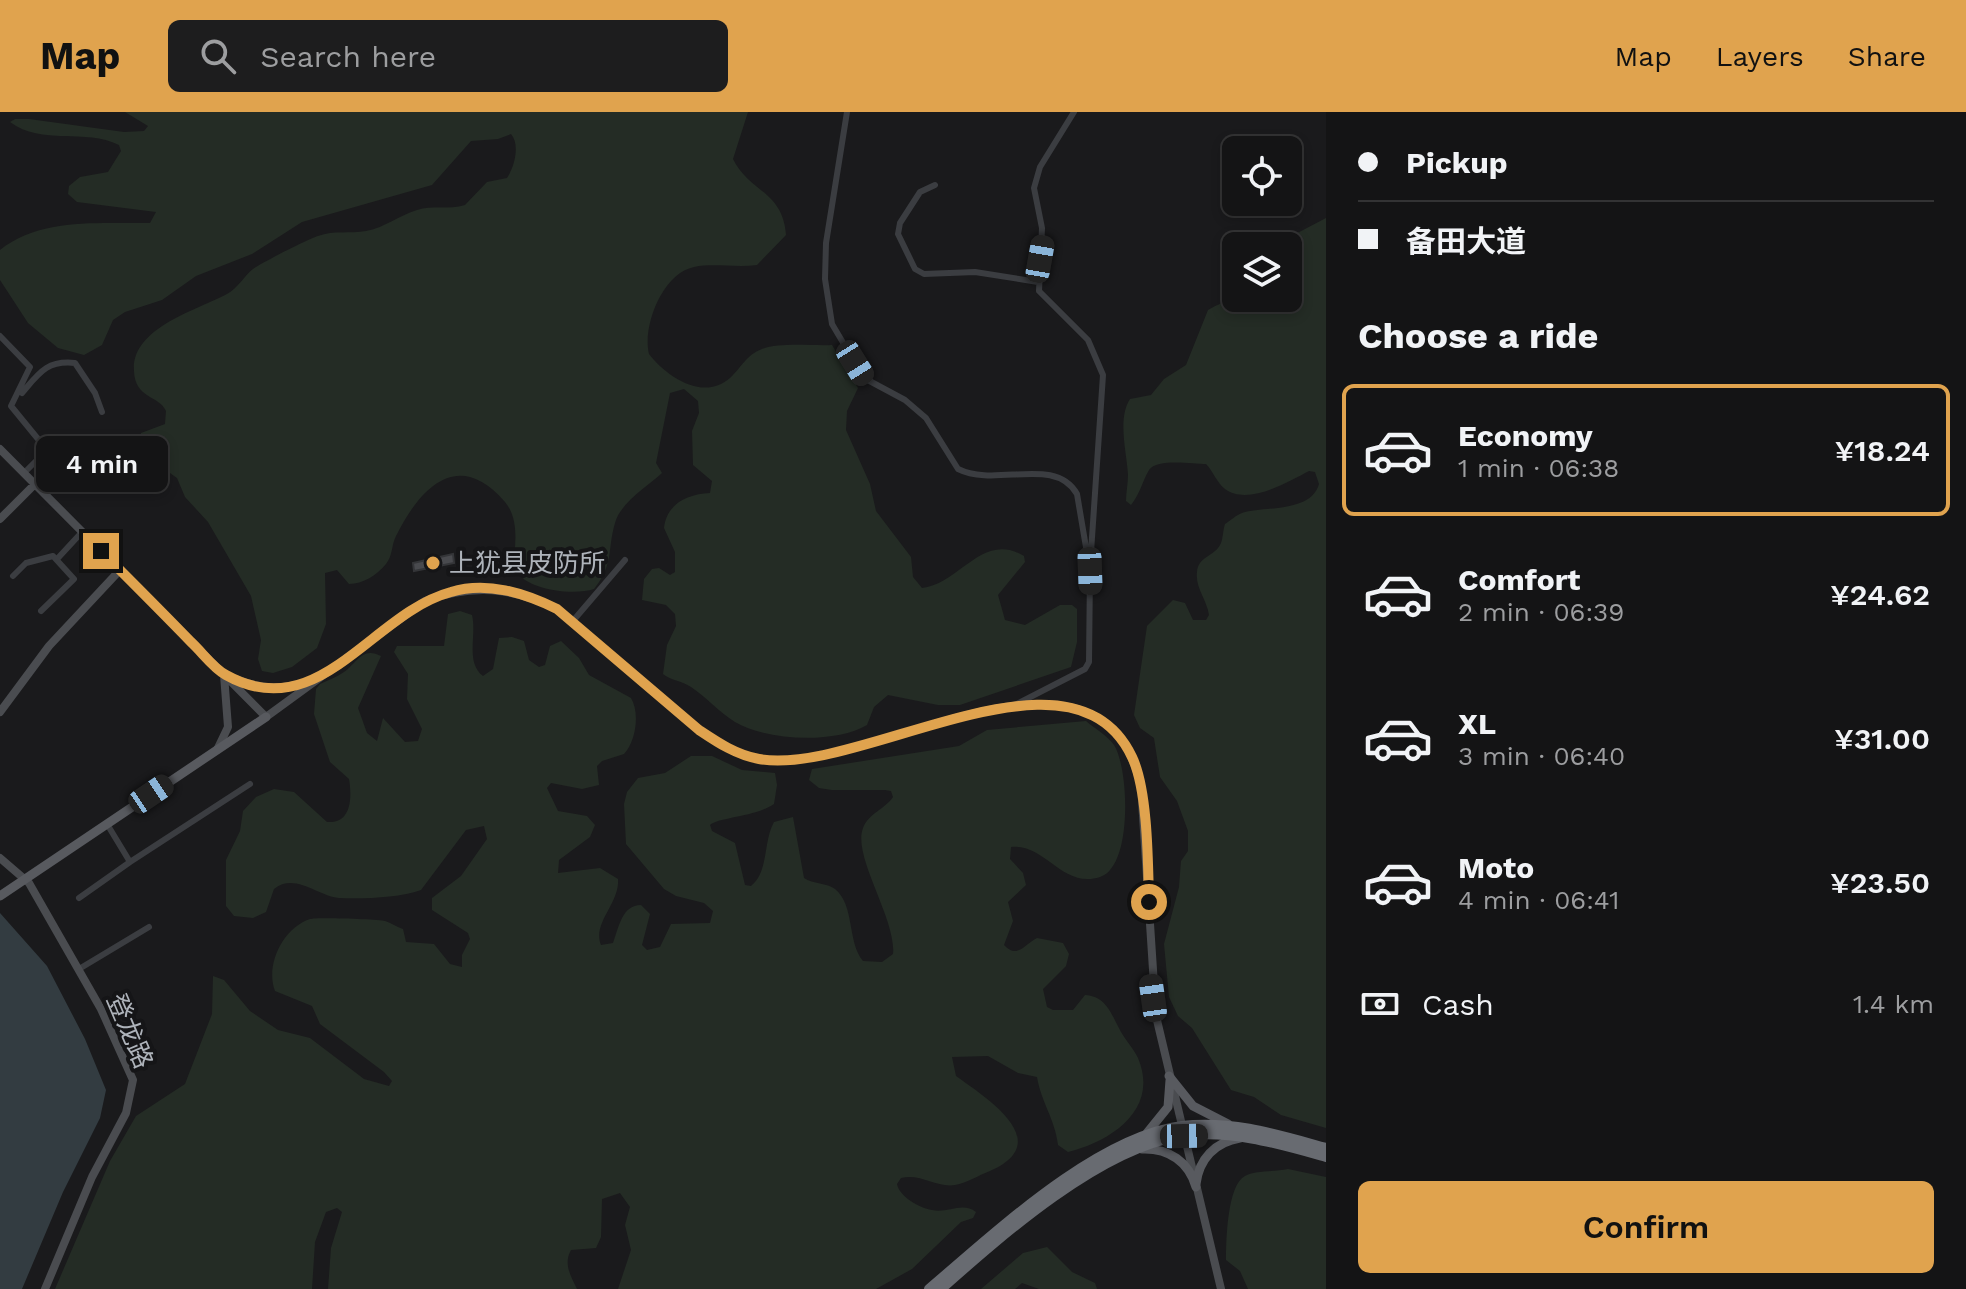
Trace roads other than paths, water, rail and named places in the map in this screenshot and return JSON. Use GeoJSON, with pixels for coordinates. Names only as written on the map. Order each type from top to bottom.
{"type":"FeatureCollection","features":[{"type":"Feature","properties":{"kind":"highway"},"geometry":{"type":"LineString","coordinates":[[941,1289],[1091,1172],[1129,1152],[1183,1131]]}},
{"type":"Feature","properties":{"kind":"highway"},"geometry":{"type":"LineString","coordinates":[[929,1289],[1085,1165],[1140,1138],[1183,1131],[1251,1133],[1326,1148]]}},
{"type":"Feature","properties":{"kind":"highway"},"geometry":{"type":"LineString","coordinates":[[1251,1133],[1326,1157]]}},
{"type":"Feature","properties":{"kind":"main road"},"geometry":{"type":"LineString","coordinates":[[0,449],[266,717]]}},
{"type":"Feature","properties":{"kind":"main road"},"geometry":{"type":"LineString","coordinates":[[0,519],[35,484]]}},
{"type":"Feature","properties":{"kind":"main road"},"geometry":{"type":"LineString","coordinates":[[0,712],[49,646],[120,570]]}},
{"type":"Feature","properties":{"kind":"main road"},"geometry":{"type":"LineString","coordinates":[[0,903],[61,855],[266,717],[425,601],[454,591],[510,591],[557,609],[699,730],[722,745],[759,759],[808,758],[1013,706],[1068,706],[1086,713],[1119,736],[1132,758],[1144,809],[1151,981],[1161,1048],[1221,1289]]}},
{"type":"Feature","properties":{"kind":"main road"},"geometry":{"type":"LineString","coordinates":[[224,674],[260,688],[275,690],[317,680]]}},
{"type":"Feature","properties":{"kind":"main road"},"geometry":{"type":"LineString","coordinates":[[217,750],[228,727],[224,674]]}},
{"type":"Feature","properties":{"kind":"main road","name":"登龙路"},"geometry":{"type":"LineString","coordinates":[[0,858],[27,881],[79,969],[129,1065],[132,1096],[126,1113],[92,1177],[45,1289]]}},
{"type":"Feature","properties":{"kind":"main road"},"geometry":{"type":"LineString","coordinates":[[0,896],[12,892]]}},
{"type":"Feature","properties":{"kind":"main road"},"geometry":{"type":"LineString","coordinates":[[1169,1076],[1186,1099],[1208,1116],[1251,1133]]}},
{"type":"Feature","properties":{"kind":"main road"},"geometry":{"type":"LineString","coordinates":[[1140,1138],[1165,1113],[1170,1095],[1169,1076]]}},
{"type":"Feature","properties":{"kind":"main road"},"geometry":{"type":"LineString","coordinates":[[1196,1187],[1200,1168],[1210,1152],[1232,1139],[1251,1133]]}},
{"type":"Feature","properties":{"kind":"main road"},"geometry":{"type":"LineString","coordinates":[[1129,1152],[1148,1148],[1173,1155],[1188,1169],[1196,1187]]}},
{"type":"Feature","properties":{"kind":"street"},"geometry":{"type":"LineString","coordinates":[[847,112],[826,243],[828,312],[837,335],[871,385],[905,400],[926,418],[958,469],[985,477],[1043,473],[1054,475],[1072,486],[1081,510],[1090,571]]}},
{"type":"Feature","properties":{"kind":"street"},"geometry":{"type":"LineString","coordinates":[[1013,706],[1085,669],[1091,650],[1090,571],[1103,375],[1088,340],[1042,297],[1038,282],[1043,241],[1034,188],[1040,167],[1073,114],[1083,112]]}},
{"type":"Feature","properties":{"kind":"street"},"geometry":{"type":"LineString","coordinates":[[935,185],[920,192],[900,223],[898,234],[915,269],[924,274],[975,272],[1038,282]]}},
{"type":"Feature","properties":{"kind":"street"},"geometry":{"type":"LineString","coordinates":[[0,336],[30,367],[11,406],[47,450],[24,473]]}},
{"type":"Feature","properties":{"kind":"street"},"geometry":{"type":"LineString","coordinates":[[14,402],[57,361],[75,363],[95,393],[102,412]]}},
{"type":"Feature","properties":{"kind":"street"},"geometry":{"type":"LineString","coordinates":[[58,558],[82,532]]}},
{"type":"Feature","properties":{"kind":"street"},"geometry":{"type":"LineString","coordinates":[[13,576],[26,563],[53,556],[58,558],[74,579],[41,611]]}},
{"type":"Feature","properties":{"kind":"street"},"geometry":{"type":"LineString","coordinates":[[572,622],[625,560]]}},
{"type":"Feature","properties":{"kind":"street"},"geometry":{"type":"LineString","coordinates":[[79,898],[250,784]]}},
{"type":"Feature","properties":{"kind":"street"},"geometry":{"type":"LineString","coordinates":[[107,824],[130,862]]}},
{"type":"Feature","properties":{"kind":"street"},"geometry":{"type":"LineString","coordinates":[[79,969],[149,927]]}},
{"type":"Feature","properties":{"kind":"place","name":"上犹县皮防所"},"geometry":{"type":"Point","coordinates":[433,563]}}]}
